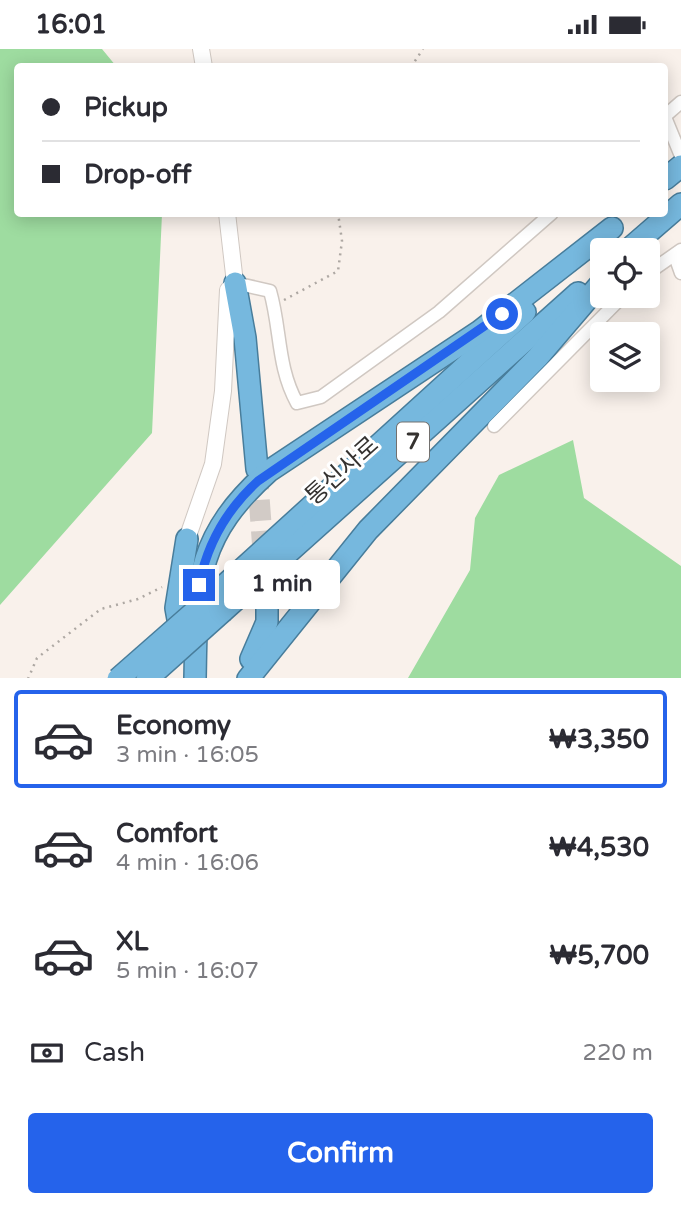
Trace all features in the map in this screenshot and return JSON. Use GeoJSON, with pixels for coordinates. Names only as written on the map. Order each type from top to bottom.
{"type":"FeatureCollection","features":[{"type":"Feature","properties":{"kind":"highway"},"geometry":{"type":"LineString","coordinates":[[643,238],[666,217]]}},
{"type":"Feature","properties":{"kind":"highway"},"geometry":{"type":"LineString","coordinates":[[195,678],[195,629],[205,554],[246,491],[269,471],[480,331],[620,221]]}},
{"type":"Feature","properties":{"kind":"highway","name":"통신사로"},"geometry":{"type":"LineString","coordinates":[[148,678],[219,602],[620,221]]}},
{"type":"Feature","properties":{"kind":"highway","name":"통신사로"},"geometry":{"type":"LineString","coordinates":[[118,678],[219,602],[590,282]]}},
{"type":"Feature","properties":{"kind":"highway"},"geometry":{"type":"LineString","coordinates":[[234,283],[245,338],[257,469]]}},
{"type":"Feature","properties":{"kind":"highway"},"geometry":{"type":"LineString","coordinates":[[248,678],[368,530],[537,357],[590,296]]}},
{"type":"Feature","properties":{"kind":"highway"},"geometry":{"type":"LineString","coordinates":[[186,678],[176,608],[187,539]]}},
{"type":"Feature","properties":{"kind":"highway"},"geometry":{"type":"LineString","coordinates":[[239,678],[264,633],[267,605]]}},
{"type":"Feature","properties":{"kind":"street"},"geometry":{"type":"LineString","coordinates":[[668,114],[681,102]]}},
{"type":"Feature","properties":{"kind":"street"},"geometry":{"type":"LineString","coordinates":[[668,124],[681,156]]}},
{"type":"Feature","properties":{"kind":"street"},"geometry":{"type":"LineString","coordinates":[[187,539],[213,464],[223,391],[228,290],[234,283],[227,217]]}},
{"type":"Feature","properties":{"kind":"street"},"geometry":{"type":"LineString","coordinates":[[234,283],[270,291],[274,304],[278,351],[288,386],[297,403],[321,397],[439,312],[547,217]]}},
{"type":"Feature","properties":{"kind":"street"},"geometry":{"type":"LineString","coordinates":[[660,265],[678,253],[681,273]]}},
{"type":"Feature","properties":{"kind":"street"},"geometry":{"type":"LineString","coordinates":[[494,426],[611,308]]}},
{"type":"Feature","properties":{"kind":"path"},"geometry":{"type":"LineString","coordinates":[[274,304],[338,271],[342,241],[339,217]]}},
{"type":"Feature","properties":{"kind":"path"},"geometry":{"type":"LineString","coordinates":[[29,678],[37,658],[102,609],[161,589]]}},
{"type":"Feature","properties":{"kind":"green space"},"geometry":{"type":"Polygon","coordinates":[[[0,49],[102,49],[114,63],[14,63],[14,217],[162,217],[152,433],[0,605],[0,49]]]}},
{"type":"Feature","properties":{"kind":"green space"},"geometry":{"type":"Polygon","coordinates":[[[573,440],[584,498],[681,566],[681,678],[408,678],[470,570],[475,518],[499,475],[573,440]]]}},
{"type":"Feature","properties":{"kind":"tunnel"},"geometry":{"type":"LineString","coordinates":[[257,469],[267,606]]}},
{"type":"Feature","properties":{"kind":"route"},"geometry":{"type":"LineString","coordinates":[[199,585],[205,554],[246,491],[269,471],[389,393],[502,314]]}}]}
